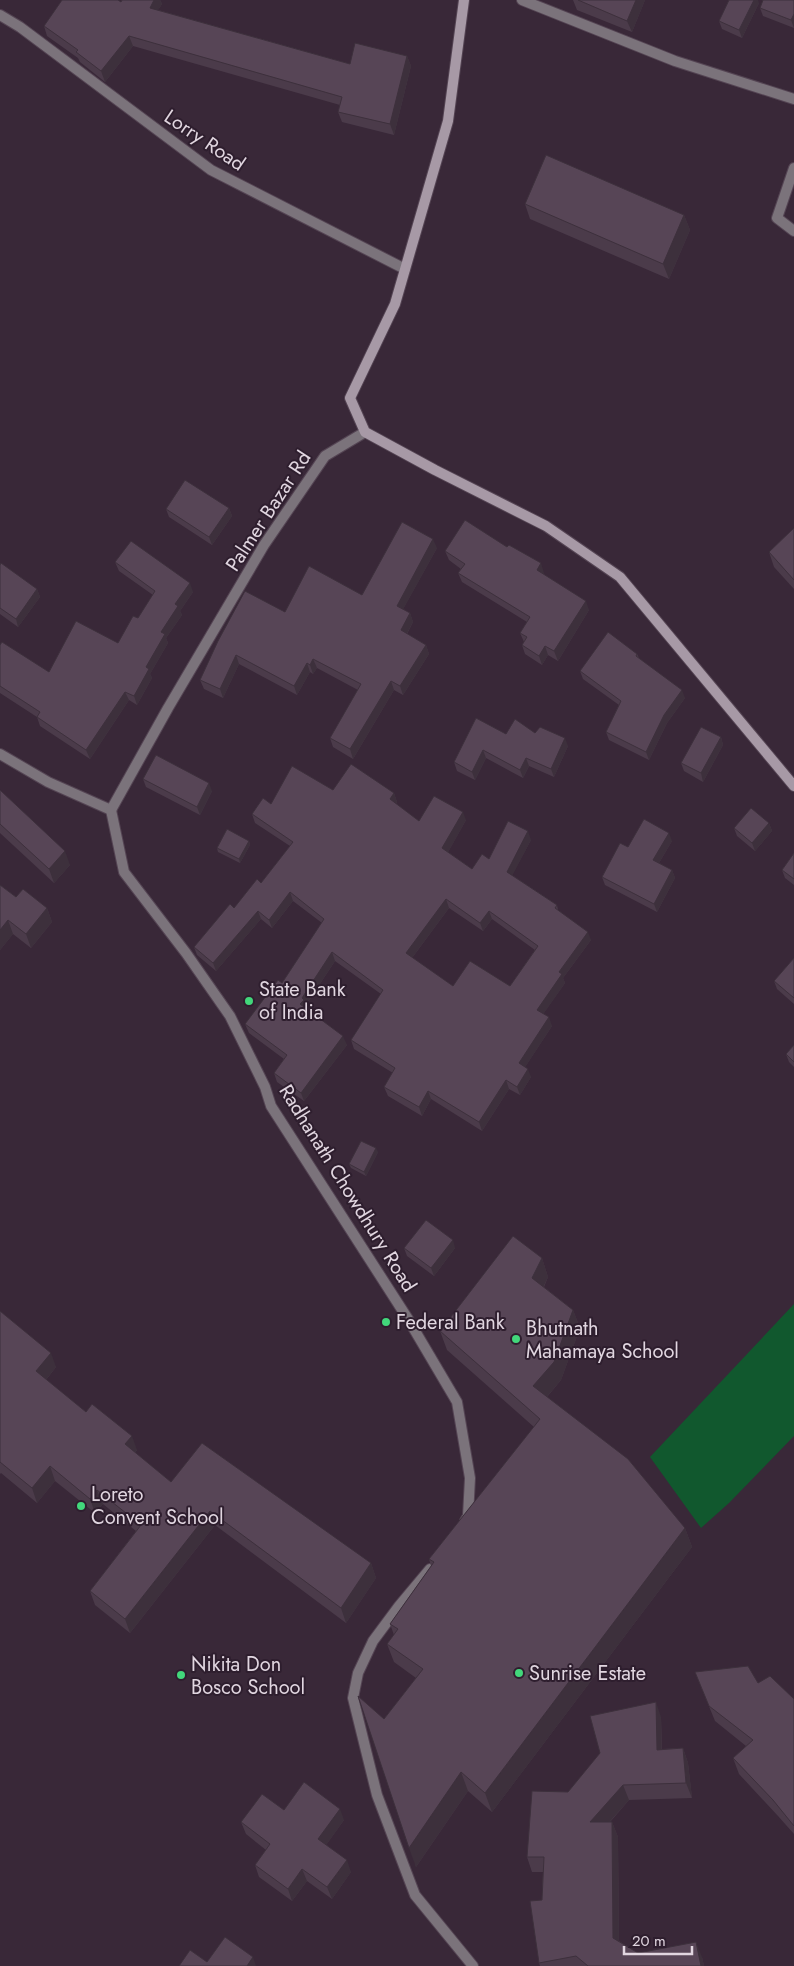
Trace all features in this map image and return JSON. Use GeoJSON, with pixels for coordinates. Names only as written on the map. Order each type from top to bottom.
{"type":"FeatureCollection","features":[{"type":"Feature","properties":{"kind":"main road"},"geometry":{"type":"LineString","coordinates":[[464,0],[448,121],[394,304],[350,398],[365,432],[546,526],[620,577],[794,786]]}},
{"type":"Feature","properties":{"kind":"street"},"geometry":{"type":"LineString","coordinates":[[522,0],[674,61],[794,99]]}},
{"type":"Feature","properties":{"kind":"street","name":"Lorry Road"},"geometry":{"type":"LineString","coordinates":[[0,15],[20,27],[211,170],[405,269]]}},
{"type":"Feature","properties":{"kind":"street"},"geometry":{"type":"LineString","coordinates":[[794,168],[777,218],[794,231]]}},
{"type":"Feature","properties":{"kind":"street","name":"Palmer Bazar Rd"},"geometry":{"type":"LineString","coordinates":[[111,810],[168,708],[264,545],[325,456],[365,432]]}},
{"type":"Feature","properties":{"kind":"street"},"geometry":{"type":"LineString","coordinates":[[0,754],[48,782],[111,810]]}},
{"type":"Feature","properties":{"kind":"street","name":"Radhanath Chowdhury Road"},"geometry":{"type":"LineString","coordinates":[[111,810],[124,872],[186,953],[230,1016],[265,1088],[271,1106],[408,1319],[457,1402],[470,1478],[468,1516],[461,1530]]}},
{"type":"Feature","properties":{"kind":"street"},"geometry":{"type":"LineString","coordinates":[[438,1559],[373,1640],[358,1673],[353,1698],[377,1795],[412,1887],[427,1912],[473,1966]]}},
{"type":"Feature","properties":{"kind":"green space"},"geometry":{"type":"Polygon","coordinates":[[[794,1304],[794,1436],[729,1503],[701,1528],[650,1457],[794,1304]]]}},
{"type":"Feature","properties":{"kind":"building"},"geometry":{"type":"Polygon","coordinates":[[[62,0],[118,0],[121,2],[122,0],[154,0],[150,8],[350,64],[355,43],[407,56],[390,124],[338,112],[342,97],[129,36],[101,71],[76,52],[78,50],[44,26],[62,0]]]}},
{"type":"Feature","properties":{"kind":"building"},"geometry":{"type":"Polygon","coordinates":[[[578,0],[636,0],[627,21],[578,0]]]}},
{"type":"Feature","properties":{"kind":"building"},"geometry":{"type":"Polygon","coordinates":[[[729,0],[754,0],[739,30],[719,21],[729,0]]]}},
{"type":"Feature","properties":{"kind":"building"},"geometry":{"type":"Polygon","coordinates":[[[763,0],[794,0],[794,14],[791,20],[760,8],[763,0]]]}},
{"type":"Feature","properties":{"kind":"building"},"geometry":{"type":"Polygon","coordinates":[[[546,155],[684,215],[663,264],[525,204],[546,155]]]}},
{"type":"Feature","properties":{"kind":"building"},"geometry":{"type":"Polygon","coordinates":[[[185,480],[229,508],[209,537],[166,509],[185,480]]]}},
{"type":"Feature","properties":{"kind":"building"},"geometry":{"type":"Polygon","coordinates":[[[465,520],[507,547],[509,545],[541,563],[537,570],[586,601],[554,651],[545,646],[539,656],[522,645],[527,637],[520,633],[530,617],[458,573],[465,564],[445,551],[465,520]]]}},
{"type":"Feature","properties":{"kind":"building"},"geometry":{"type":"Polygon","coordinates":[[[402,522],[433,539],[397,606],[410,613],[401,630],[426,645],[400,686],[391,681],[350,749],[330,738],[361,684],[313,659],[310,665],[307,663],[294,686],[236,655],[220,689],[200,680],[218,641],[245,591],[285,612],[309,566],[362,595],[402,522]]]}},
{"type":"Feature","properties":{"kind":"building"},"geometry":{"type":"Polygon","coordinates":[[[794,528],[794,580],[769,552],[794,528]]]}},
{"type":"Feature","properties":{"kind":"building"},"geometry":{"type":"Polygon","coordinates":[[[131,541],[190,583],[175,604],[178,606],[161,632],[165,634],[146,667],[149,669],[134,696],[125,692],[86,750],[37,717],[40,712],[0,686],[0,645],[2,642],[49,672],[76,621],[118,643],[133,616],[138,618],[155,591],[115,562],[131,541]]]}},
{"type":"Feature","properties":{"kind":"building"},"geometry":{"type":"Polygon","coordinates":[[[1,563],[37,589],[16,619],[0,608],[1,563]]]}},
{"type":"Feature","properties":{"kind":"building"},"geometry":{"type":"Polygon","coordinates":[[[608,632],[637,654],[636,656],[682,690],[664,715],[646,752],[606,732],[621,701],[580,671],[608,632]]]}},
{"type":"Feature","properties":{"kind":"building"},"geometry":{"type":"Polygon","coordinates":[[[476,718],[506,734],[515,719],[535,733],[540,727],[565,738],[551,769],[526,758],[520,770],[483,750],[472,772],[454,762],[476,718]]]}},
{"type":"Feature","properties":{"kind":"building"},"geometry":{"type":"Polygon","coordinates":[[[701,727],[721,737],[701,773],[681,763],[701,727]]]}},
{"type":"Feature","properties":{"kind":"building"},"geometry":{"type":"Polygon","coordinates":[[[156,755],[209,783],[197,807],[143,779],[156,755]]]}},
{"type":"Feature","properties":{"kind":"building"},"geometry":{"type":"Polygon","coordinates":[[[351,764],[394,793],[390,799],[419,821],[434,796],[463,812],[442,848],[472,869],[482,854],[489,859],[508,821],[528,831],[507,872],[557,905],[555,908],[588,932],[559,972],[562,974],[537,1010],[549,1017],[519,1063],[528,1069],[517,1087],[506,1080],[479,1122],[428,1091],[419,1107],[384,1087],[395,1068],[351,1040],[383,990],[332,952],[300,1004],[343,1036],[301,1093],[274,1073],[287,1055],[245,1024],[278,980],[282,983],[324,919],[290,892],[269,920],[258,911],[213,963],[194,947],[230,904],[234,908],[257,879],[261,883],[293,842],[252,814],[263,798],[271,804],[292,766],[333,790],[351,764]],[[446,899],[406,953],[453,986],[470,961],[510,986],[538,946],[489,911],[480,923],[446,899]]]}},
{"type":"Feature","properties":{"kind":"building"},"geometry":{"type":"Polygon","coordinates":[[[0,790],[65,851],[49,869],[0,824],[0,790]]]}},
{"type":"Feature","properties":{"kind":"building"},"geometry":{"type":"Polygon","coordinates":[[[751,808],[769,823],[752,843],[734,828],[751,808]]]}},
{"type":"Feature","properties":{"kind":"building"},"geometry":{"type":"Polygon","coordinates":[[[644,819],[669,833],[653,860],[672,870],[654,904],[602,877],[620,843],[628,847],[644,819]]]}},
{"type":"Feature","properties":{"kind":"building"},"geometry":{"type":"Polygon","coordinates":[[[227,829],[249,841],[239,859],[217,848],[227,829]]]}},
{"type":"Feature","properties":{"kind":"building"},"geometry":{"type":"Polygon","coordinates":[[[794,853],[794,879],[782,870],[794,853]]]}},
{"type":"Feature","properties":{"kind":"building"},"geometry":{"type":"Polygon","coordinates":[[[0,885],[16,897],[23,889],[47,908],[26,934],[8,920],[0,930],[0,885]]]}},
{"type":"Feature","properties":{"kind":"building"},"geometry":{"type":"Polygon","coordinates":[[[794,958],[794,998],[774,981],[794,958]]]}},
{"type":"Feature","properties":{"kind":"building"},"geometry":{"type":"Polygon","coordinates":[[[794,1045],[794,1062],[786,1054],[794,1045]]]}},
{"type":"Feature","properties":{"kind":"building"},"geometry":{"type":"Polygon","coordinates":[[[361,1141],[376,1148],[364,1172],[349,1164],[361,1141]]]}},
{"type":"Feature","properties":{"kind":"building"},"geometry":{"type":"Polygon","coordinates":[[[426,1220],[453,1240],[431,1268],[404,1248],[426,1220]]]}},
{"type":"Feature","properties":{"kind":"building","name":"Sunrise Estate"},"geometry":{"type":"Polygon","coordinates":[[[513,1236],[542,1258],[532,1278],[573,1310],[554,1362],[533,1386],[628,1459],[685,1528],[485,1793],[461,1772],[409,1848],[358,1696],[384,1719],[423,1669],[387,1644],[398,1629],[390,1624],[434,1562],[429,1559],[540,1419],[440,1331],[513,1236]]]}},
{"type":"Feature","properties":{"kind":"building"},"geometry":{"type":"Polygon","coordinates":[[[0,1311],[51,1353],[36,1371],[86,1412],[92,1404],[132,1436],[125,1444],[171,1482],[202,1443],[371,1563],[341,1608],[210,1511],[125,1619],[90,1591],[141,1525],[97,1490],[90,1499],[50,1466],[32,1488],[0,1462],[0,1311]]]}},
{"type":"Feature","properties":{"kind":"building"},"geometry":{"type":"Polygon","coordinates":[[[748,1666],[758,1683],[770,1676],[794,1699],[794,1826],[773,1800],[733,1758],[753,1740],[709,1706],[695,1672],[748,1666]]]}},
{"type":"Feature","properties":{"kind":"building"},"geometry":{"type":"Polygon","coordinates":[[[656,1702],[657,1750],[683,1748],[686,1783],[623,1785],[590,1822],[612,1822],[613,1938],[638,1953],[696,1942],[701,1966],[588,1966],[576,1956],[539,1963],[530,1901],[542,1900],[544,1857],[527,1857],[532,1791],[568,1792],[600,1753],[590,1716],[656,1702]]]}},
{"type":"Feature","properties":{"kind":"building"},"geometry":{"type":"Polygon","coordinates":[[[304,1782],[340,1809],[318,1839],[347,1860],[327,1887],[302,1869],[288,1889],[255,1865],[270,1844],[241,1822],[262,1794],[284,1810],[304,1782]]]}},
{"type":"Feature","properties":{"kind":"building"},"geometry":{"type":"Polygon","coordinates":[[[225,1937],[253,1957],[247,1966],[179,1966],[190,1950],[207,1962],[225,1937]]]}},
{"type":"Feature","properties":{"kind":"place","name":"State Bank of India"},"geometry":{"type":"Point","coordinates":[249,1001]}},
{"type":"Feature","properties":{"kind":"place","name":"Federal Bank"},"geometry":{"type":"Point","coordinates":[386,1322]}},
{"type":"Feature","properties":{"kind":"place","name":"Bhutnath Mahamaya School"},"geometry":{"type":"Point","coordinates":[516,1339]}},
{"type":"Feature","properties":{"kind":"place","name":"Loreto Convent School"},"geometry":{"type":"Point","coordinates":[81,1506]}},
{"type":"Feature","properties":{"kind":"place","name":"Sunrise Estate"},"geometry":{"type":"Point","coordinates":[519,1673]}},
{"type":"Feature","properties":{"kind":"place","name":"Nikita Don Bosco School"},"geometry":{"type":"Point","coordinates":[181,1675]}}]}
